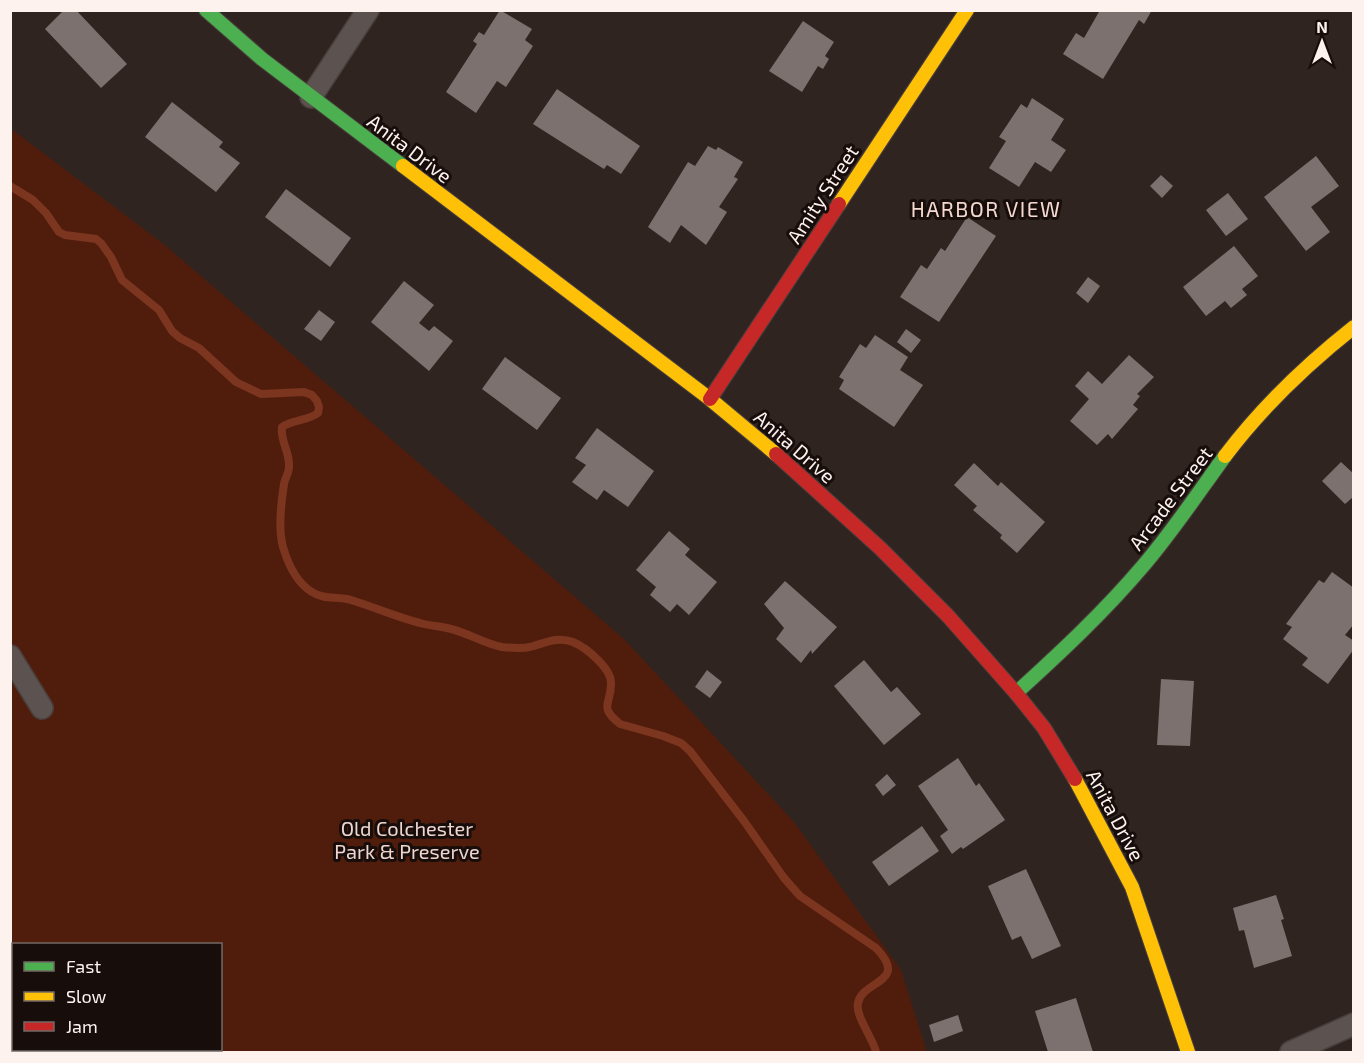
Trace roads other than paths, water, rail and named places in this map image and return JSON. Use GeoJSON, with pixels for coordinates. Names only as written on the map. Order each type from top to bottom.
{"type":"FeatureCollection","features":[{"type":"Feature","properties":{"kind":"street","name":"Anita Drive"},"geometry":{"type":"LineString","coordinates":[[206,10],[262,59],[311,97],[710,399],[789,465],[880,548],[948,616],[1017,693],[1044,728],[1080,786],[1132,887],[1188,1053]]}},
{"type":"Feature","properties":{"kind":"street"},"geometry":{"type":"LineString","coordinates":[[311,97],[368,10]]}},
{"type":"Feature","properties":{"kind":"street","name":"Amity Street"},"geometry":{"type":"LineString","coordinates":[[710,399],[967,10]]}},
{"type":"Feature","properties":{"kind":"street","name":"Arcade Street"},"geometry":{"type":"LineString","coordinates":[[1017,693],[1084,632],[1119,595],[1161,545],[1233,445],[1278,392],[1353,327]]}},
{"type":"Feature","properties":{"kind":"street"},"geometry":{"type":"LineString","coordinates":[[10,656],[42,708]]}},
{"type":"Feature","properties":{"kind":"street"},"geometry":{"type":"LineString","coordinates":[[1291,1053],[1353,1024]]}},
{"type":"Feature","properties":{"kind":"waterway"},"geometry":{"type":"LineString","coordinates":[[10,186],[33,200],[46,213],[59,232],[65,235],[96,239],[101,243],[122,280],[159,310],[172,331],[199,348],[236,382],[261,394],[304,392],[312,395],[317,401],[318,413],[282,427],[289,467],[282,499],[281,540],[290,566],[307,588],[321,596],[351,600],[411,621],[443,627],[502,647],[527,648],[556,640],[573,642],[591,654],[607,672],[611,684],[607,709],[613,718],[620,724],[681,743],[690,751],[784,878],[800,896],[876,948],[885,959],[888,968],[886,975],[861,995],[858,1003],[859,1014],[876,1052]]}},
{"type":"Feature","properties":{"kind":"district","name":"HARBOR VIEW"},"geometry":{"type":"Point","coordinates":[986,208]}},
{"type":"Feature","properties":{"kind":"park label","name":"Old Colchester Park & Preserve"},"geometry":{"type":"Point","coordinates":[407,840]}}]}
